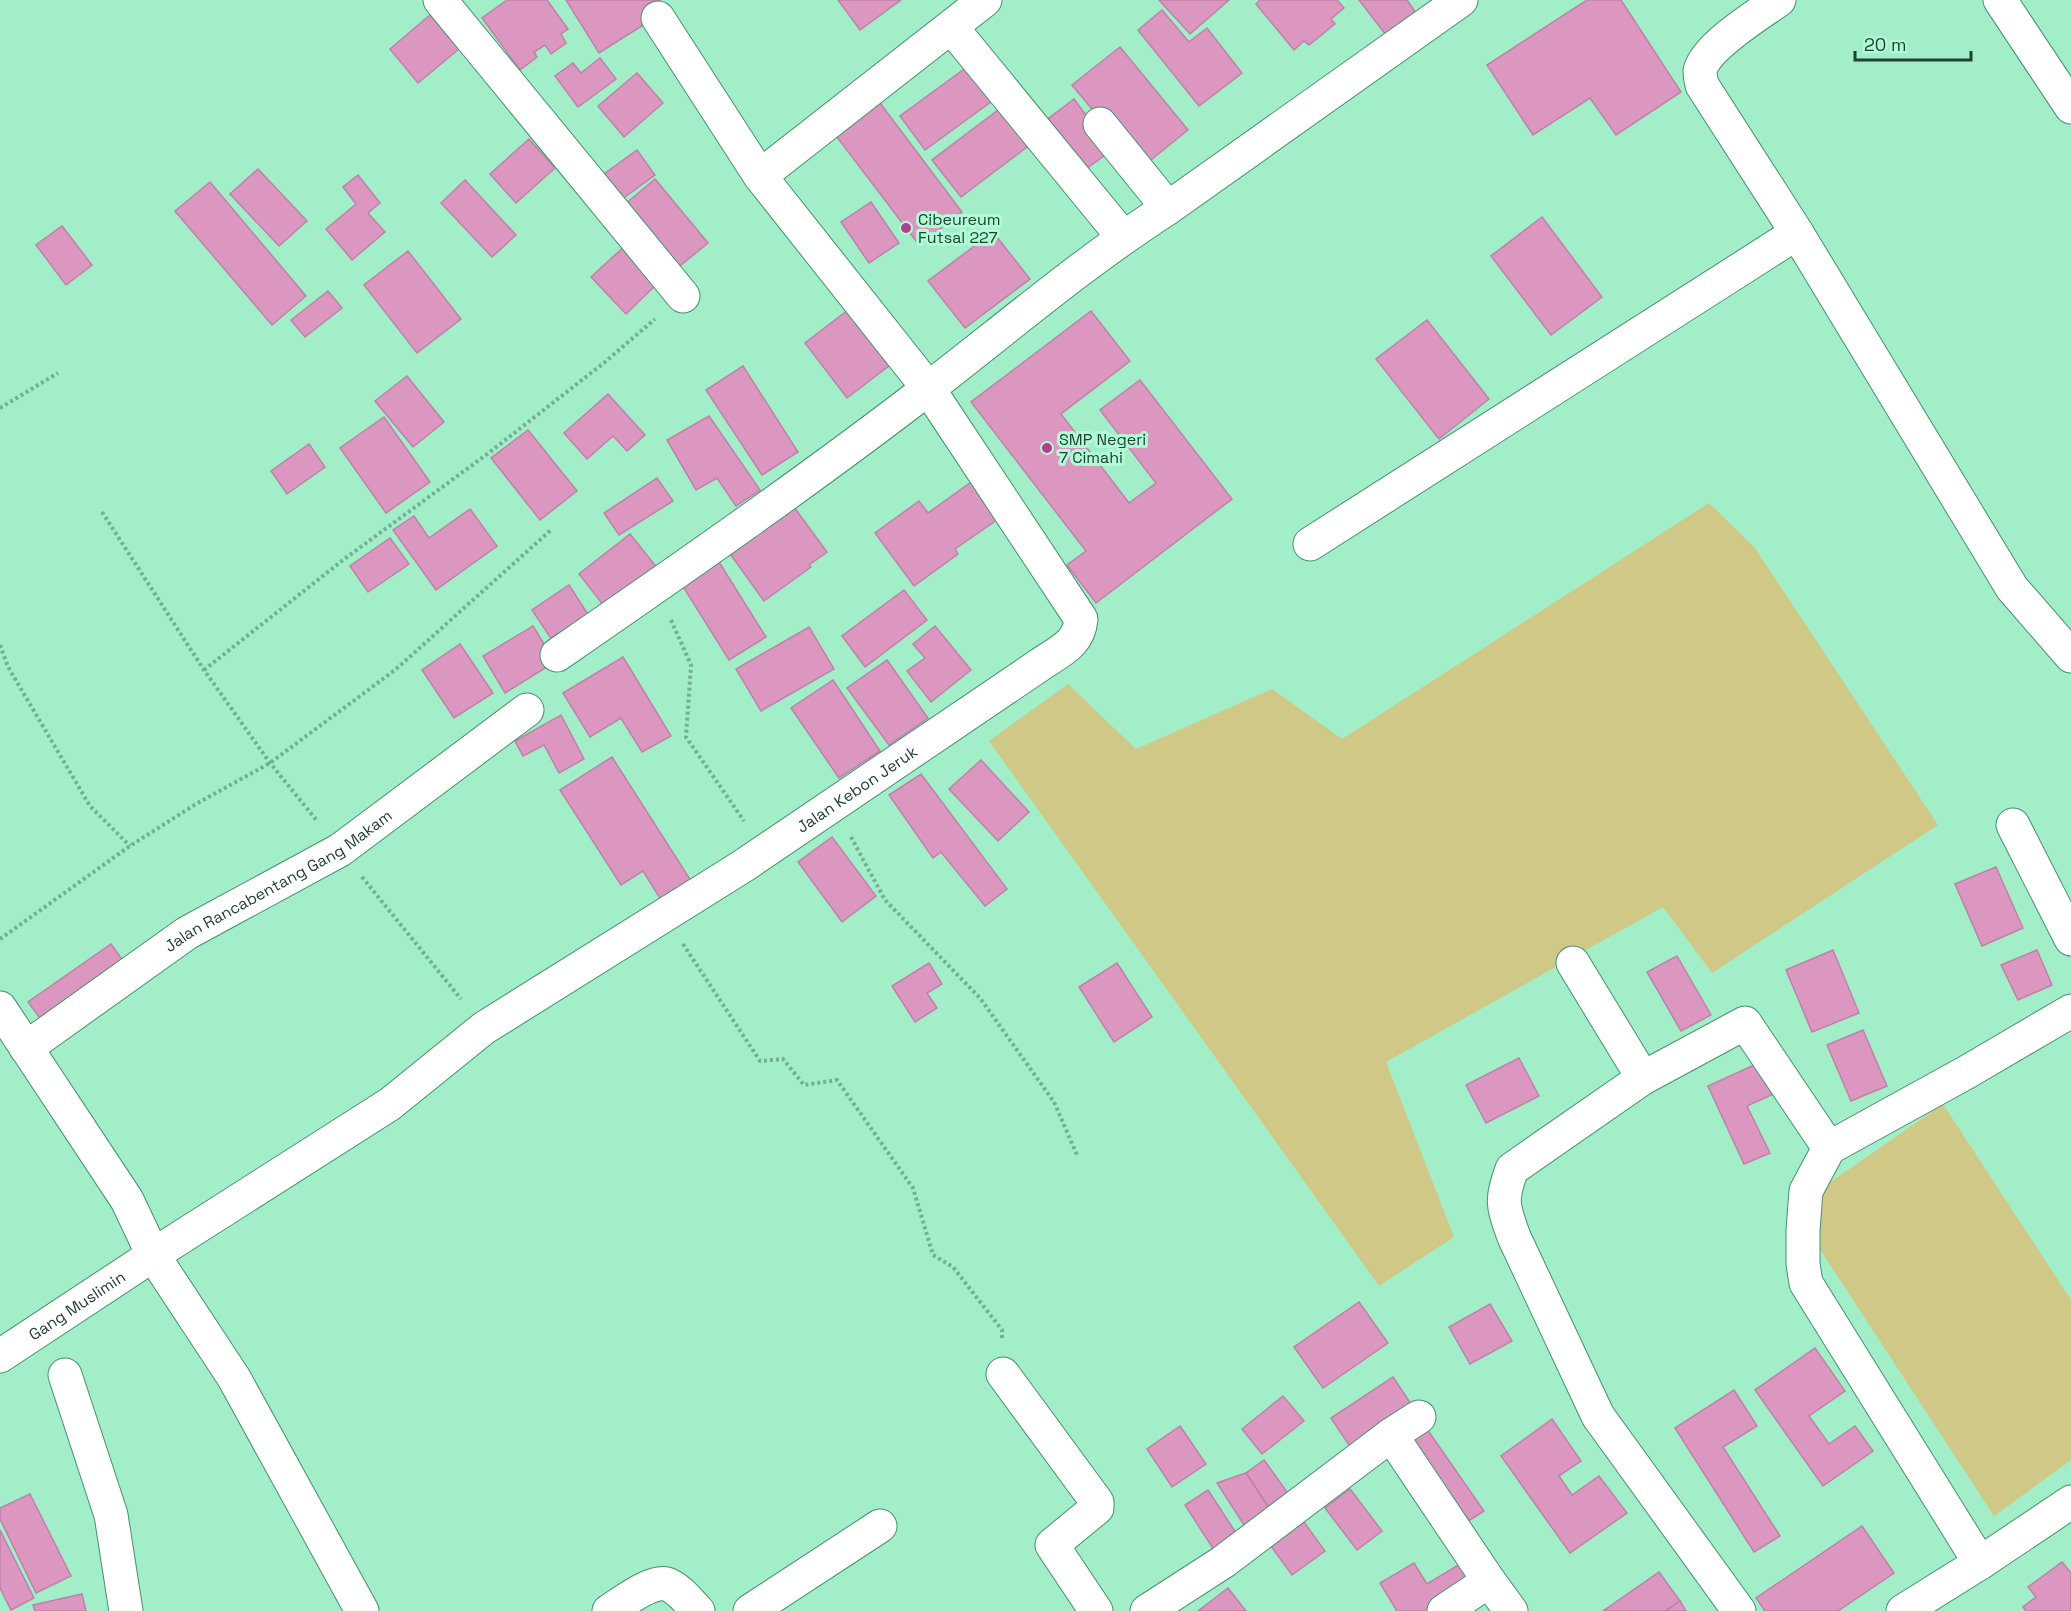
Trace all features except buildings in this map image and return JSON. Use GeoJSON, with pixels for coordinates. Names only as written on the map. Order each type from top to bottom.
{"type":"FeatureCollection","features":[{"type":"Feature","properties":{"kind":"street"},"geometry":{"type":"LineString","coordinates":[[760,176],[986,0]]}},
{"type":"Feature","properties":{"kind":"street"},"geometry":{"type":"LineString","coordinates":[[1779,0],[1730,34],[1706,60],[1700,72],[1702,85],[1797,232],[2012,588],[2071,656]]}},
{"type":"Feature","properties":{"kind":"street"},"geometry":{"type":"LineString","coordinates":[[2000,0],[2071,107]]}},
{"type":"Feature","properties":{"kind":"street"},"geometry":{"type":"LineString","coordinates":[[447,2],[683,296]]}},
{"type":"Feature","properties":{"kind":"street"},"geometry":{"type":"LineString","coordinates":[[557,655],[657,586],[928,388],[1124,237],[1168,208],[1448,4]]}},
{"type":"Feature","properties":{"kind":"street"},"geometry":{"type":"LineString","coordinates":[[658,18],[760,176],[928,388]]}},
{"type":"Feature","properties":{"kind":"street"},"geometry":{"type":"LineString","coordinates":[[961,39],[1124,237]]}},
{"type":"Feature","properties":{"kind":"street"},"geometry":{"type":"LineString","coordinates":[[1100,123],[1168,208]]}},
{"type":"Feature","properties":{"kind":"street"},"geometry":{"type":"LineString","coordinates":[[1310,544],[1797,232]]}},
{"type":"Feature","properties":{"kind":"street","name":"Jalan Kebon Jeruk"},"geometry":{"type":"LineString","coordinates":[[390,1104],[484,1028],[765,851],[1049,658],[1072,642],[1080,632],[1081,619],[928,388]]}},
{"type":"Feature","properties":{"kind":"street","name":"Jalan Rancabentang Gang Makam"},"geometry":{"type":"LineString","coordinates":[[26,1048],[187,933],[340,850],[527,710]]}},
{"type":"Feature","properties":{"kind":"street"},"geometry":{"type":"LineString","coordinates":[[2013,825],[2071,939]]}},
{"type":"Feature","properties":{"kind":"street"},"geometry":{"type":"LineString","coordinates":[[1573,963],[1643,1078]]}},
{"type":"Feature","properties":{"kind":"street"},"geometry":{"type":"LineString","coordinates":[[0,1008],[127,1200],[153,1255],[234,1378],[362,1611]]}},
{"type":"Feature","properties":{"kind":"street"},"geometry":{"type":"LineString","coordinates":[[1980,1563],[1806,1283],[1803,1264],[1803,1230],[1806,1191],[1829,1148],[1967,1072],[2071,1011]]}},
{"type":"Feature","properties":{"kind":"street"},"geometry":{"type":"LineString","coordinates":[[1739,1611],[1598,1416],[1514,1237],[1503,1208],[1505,1188],[1512,1169],[1643,1078],[1745,1023],[1829,1148]]}},
{"type":"Feature","properties":{"kind":"street","name":"Gang Muslimin"},"geometry":{"type":"LineString","coordinates":[[0,1356],[390,1104]]}},
{"type":"Feature","properties":{"kind":"street"},"geometry":{"type":"LineString","coordinates":[[1003,1374],[1097,1502],[1097,1508],[1052,1545],[1096,1611]]}},
{"type":"Feature","properties":{"kind":"street"},"geometry":{"type":"LineString","coordinates":[[65,1376],[111,1515],[126,1611]]}},
{"type":"Feature","properties":{"kind":"street"},"geometry":{"type":"LineString","coordinates":[[1147,1611],[1222,1562],[1391,1435],[1419,1417]]}},
{"type":"Feature","properties":{"kind":"street"},"geometry":{"type":"LineString","coordinates":[[1391,1435],[1511,1611]]}},
{"type":"Feature","properties":{"kind":"street"},"geometry":{"type":"LineString","coordinates":[[1903,1611],[2071,1502]]}},
{"type":"Feature","properties":{"kind":"street"},"geometry":{"type":"LineString","coordinates":[[750,1611],[880,1526]]}},
{"type":"Feature","properties":{"kind":"street"},"geometry":{"type":"LineString","coordinates":[[1444,1611],[1489,1581]]}},
{"type":"Feature","properties":{"kind":"street"},"geometry":{"type":"LineString","coordinates":[[609,1611],[655,1583],[667,1583],[698,1611]]}},
{"type":"Feature","properties":{"kind":"path"},"geometry":{"type":"LineString","coordinates":[[204,670],[343,560],[490,452],[605,362],[683,296]]}},
{"type":"Feature","properties":{"kind":"path"},"geometry":{"type":"LineString","coordinates":[[0,408],[58,373]]}},
{"type":"Feature","properties":{"kind":"path"},"geometry":{"type":"LineString","coordinates":[[102,512],[204,670],[270,763],[484,1028]]}},
{"type":"Feature","properties":{"kind":"path"},"geometry":{"type":"LineString","coordinates":[[0,939],[130,846],[196,804],[270,763],[395,670],[552,529]]}},
{"type":"Feature","properties":{"kind":"path"},"geometry":{"type":"LineString","coordinates":[[657,586],[691,665],[686,737],[765,851]]}},
{"type":"Feature","properties":{"kind":"path"},"geometry":{"type":"LineString","coordinates":[[0,645],[8,667],[90,806],[130,846]]}},
{"type":"Feature","properties":{"kind":"path"},"geometry":{"type":"LineString","coordinates":[[834,805],[885,900],[981,998],[1054,1102],[1077,1155]]}},
{"type":"Feature","properties":{"kind":"path"},"geometry":{"type":"LineString","coordinates":[[663,917],[760,1061],[783,1059],[804,1085],[837,1080],[913,1188],[933,1255],[953,1267],[1002,1330],[1003,1374]]}},
{"type":"Feature","properties":{"kind":"shaded area"},"geometry":{"type":"Polygon","coordinates":[[[1709,503],[1755,548],[1938,825],[1712,973],[1663,907],[1386,1062],[1454,1237],[1379,1286],[989,741],[1068,684],[1136,749],[1272,689],[1342,739],[1709,503]]]}},
{"type":"Feature","properties":{"kind":"shaded area"},"geometry":{"type":"Polygon","coordinates":[[[1943,1104],[2071,1300],[2071,1460],[1994,1516],[1793,1208],[1943,1104]]]}},
{"type":"Feature","properties":{"kind":"place","name":"Cibeureum Futsal 227"},"geometry":{"type":"Point","coordinates":[906,228]}},
{"type":"Feature","properties":{"kind":"place","name":"SMP Negeri 7 Cimahi"},"geometry":{"type":"Point","coordinates":[1047,448]}}]}
